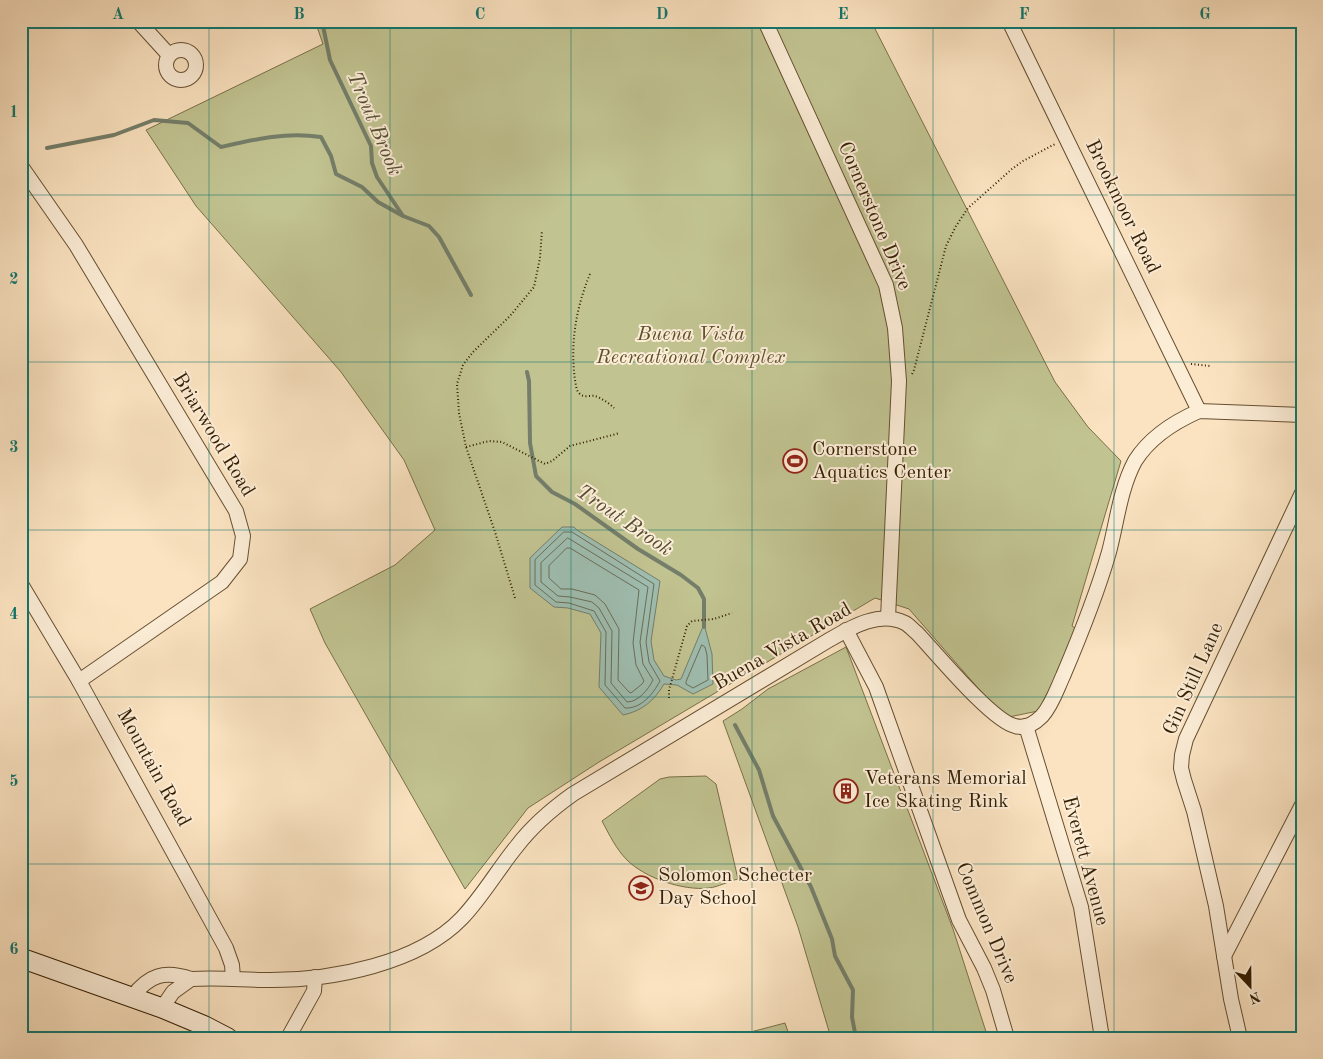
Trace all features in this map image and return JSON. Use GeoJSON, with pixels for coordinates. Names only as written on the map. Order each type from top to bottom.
{"type":"FeatureCollection","features":[{"type":"Feature","properties":{"kind":"main road"},"geometry":{"type":"LineString","coordinates":[[21,958],[162,1008],[210,1028],[228,1038]]}},
{"type":"Feature","properties":{"kind":"street"},"geometry":{"type":"LineString","coordinates":[[138,21],[169,55]]}},
{"type":"Feature","properties":{"kind":"street","name":"Cornerstone Drive"},"geometry":{"type":"LineString","coordinates":[[765,21],[886,285],[895,328],[899,381],[888,618]]}},
{"type":"Feature","properties":{"kind":"street","name":"Brookmoor Road"},"geometry":{"type":"LineString","coordinates":[[1009,21],[1199,411]]}},
{"type":"Feature","properties":{"kind":"street","name":"Briarwood Road"},"geometry":{"type":"LineString","coordinates":[[21,166],[76,245],[236,511],[243,536],[240,559],[222,582],[80,681]]}},
{"type":"Feature","properties":{"kind":"street"},"geometry":{"type":"LineString","coordinates":[[888,618],[904,623],[917,633],[989,710],[1005,722],[1016,726],[1026,726],[1036,722],[1052,700],[1072,655],[1102,573],[1123,494],[1134,464],[1142,451],[1153,439],[1184,417],[1199,411],[1302,415]]}},
{"type":"Feature","properties":{"kind":"street","name":"Gin Still Lane"},"geometry":{"type":"LineString","coordinates":[[1240,1038],[1231,1000],[1216,906],[1194,811],[1184,780],[1182,755],[1186,739],[1302,493]]}},
{"type":"Feature","properties":{"kind":"street","name":"Mountain Road"},"geometry":{"type":"LineString","coordinates":[[21,584],[80,681],[226,948],[232,965],[233,978]]}},
{"type":"Feature","properties":{"kind":"street","name":"Buena Vista Road"},"geometry":{"type":"LineString","coordinates":[[125,994],[156,976],[174,975],[191,979],[233,978],[271,980],[315,977],[350,971],[388,961],[431,942],[462,918],[517,845],[550,811],[572,794],[846,630],[865,622],[888,618]]}},
{"type":"Feature","properties":{"kind":"street","name":"Common Drive"},"geometry":{"type":"LineString","coordinates":[[846,630],[876,687],[959,920],[990,982],[1007,1038]]}},
{"type":"Feature","properties":{"kind":"street","name":"Everett Avenue"},"geometry":{"type":"LineString","coordinates":[[1026,726],[1081,907],[1102,1038]]}},
{"type":"Feature","properties":{"kind":"street"},"geometry":{"type":"LineString","coordinates":[[1224,956],[1302,805]]}},
{"type":"Feature","properties":{"kind":"street"},"geometry":{"type":"LineString","coordinates":[[288,1038],[314,991],[315,977]]}},
{"type":"Feature","properties":{"kind":"street"},"geometry":{"type":"LineString","coordinates":[[162,1008],[173,992],[191,979]]}},
{"type":"Feature","properties":{"kind":"path"},"geometry":{"type":"LineString","coordinates":[[910,376],[914,370],[946,246],[956,226],[968,208],[1023,161],[1066,138]]}},
{"type":"Feature","properties":{"kind":"path"},"geometry":{"type":"LineString","coordinates":[[515,598],[466,447],[459,413],[457,384],[463,365],[510,316],[534,287],[540,258],[542,230]]}},
{"type":"Feature","properties":{"kind":"path"},"geometry":{"type":"LineString","coordinates":[[590,274],[581,295],[575,325],[573,366],[576,387],[582,396],[596,396],[614,408]]}},
{"type":"Feature","properties":{"kind":"path"},"geometry":{"type":"LineString","coordinates":[[1188,365],[1210,366]]}},
{"type":"Feature","properties":{"kind":"path"},"geometry":{"type":"LineString","coordinates":[[466,447],[495,440],[507,444],[545,464],[570,446],[620,433]]}},
{"type":"Feature","properties":{"kind":"path"},"geometry":{"type":"LineString","coordinates":[[670,698],[670,690],[687,626],[692,621],[732,614]]}},
{"type":"Feature","properties":{"kind":"green space","name":"Buena Vista Recreational Complex"},"geometry":{"type":"Polygon","coordinates":[[[315,21],[871,21],[1055,382],[1088,427],[1121,461],[1072,626],[1079,631],[1038,711],[1004,718],[909,609],[875,598],[599,762],[528,808],[465,889],[325,643],[310,609],[395,565],[435,530],[404,460],[341,372],[196,206],[146,130],[323,44],[315,21]]]}},
{"type":"Feature","properties":{"kind":"green space"},"geometry":{"type":"Polygon","coordinates":[[[846,647],[953,929],[988,1038],[831,1038],[798,927],[723,721],[768,689],[846,647]]]}},
{"type":"Feature","properties":{"kind":"green space"},"geometry":{"type":"Polygon","coordinates":[[[706,776],[716,784],[738,879],[709,888],[676,885],[654,878],[627,860],[616,846],[602,821],[660,779],[706,776]]]}},
{"type":"Feature","properties":{"kind":"green space"},"geometry":{"type":"Polygon","coordinates":[[[785,1023],[790,1038],[728,1038],[785,1023]]]}},
{"type":"Feature","properties":{"kind":"water"},"geometry":{"type":"Polygon","coordinates":[[[562,527],[574,527],[660,581],[651,641],[654,660],[664,676],[676,680],[681,679],[704,624],[712,654],[713,684],[693,694],[677,685],[664,684],[656,695],[642,708],[623,715],[599,687],[601,633],[590,614],[568,608],[554,607],[530,588],[530,558],[562,527]]]}},
{"type":"Feature","properties":{"kind":"waterway","name":"Trout Brook"},"geometry":{"type":"LineString","coordinates":[[322,21],[330,60],[371,146],[372,163],[377,177],[403,216],[429,226],[439,237],[471,295]]}},
{"type":"Feature","properties":{"kind":"waterway"},"geometry":{"type":"LineString","coordinates":[[47,148],[114,135],[154,120],[188,123],[221,147],[283,136],[321,137],[331,156],[336,174],[362,187],[378,202],[403,216]]}},
{"type":"Feature","properties":{"kind":"waterway","name":"Trout Brook"},"geometry":{"type":"LineString","coordinates":[[527,372],[529,381],[530,443],[536,476],[552,492],[575,504],[638,549],[681,575],[698,588],[704,599],[704,627]]}},
{"type":"Feature","properties":{"kind":"waterway","name":"Trout Brook"},"geometry":{"type":"LineString","coordinates":[[735,725],[759,770],[773,816],[811,887],[832,939],[835,956],[853,990],[852,1017],[856,1038]]}},
{"type":"Feature","properties":{"kind":"place","name":"Cornerstone Aquatics Center"},"geometry":{"type":"Point","coordinates":[795,461]}},
{"type":"Feature","properties":{"kind":"place","name":"Veterans Memorial Ice Skating Rink"},"geometry":{"type":"Point","coordinates":[846,791]}},
{"type":"Feature","properties":{"kind":"place","name":"Solomon Schecter Day School"},"geometry":{"type":"Point","coordinates":[641,888]}}]}
